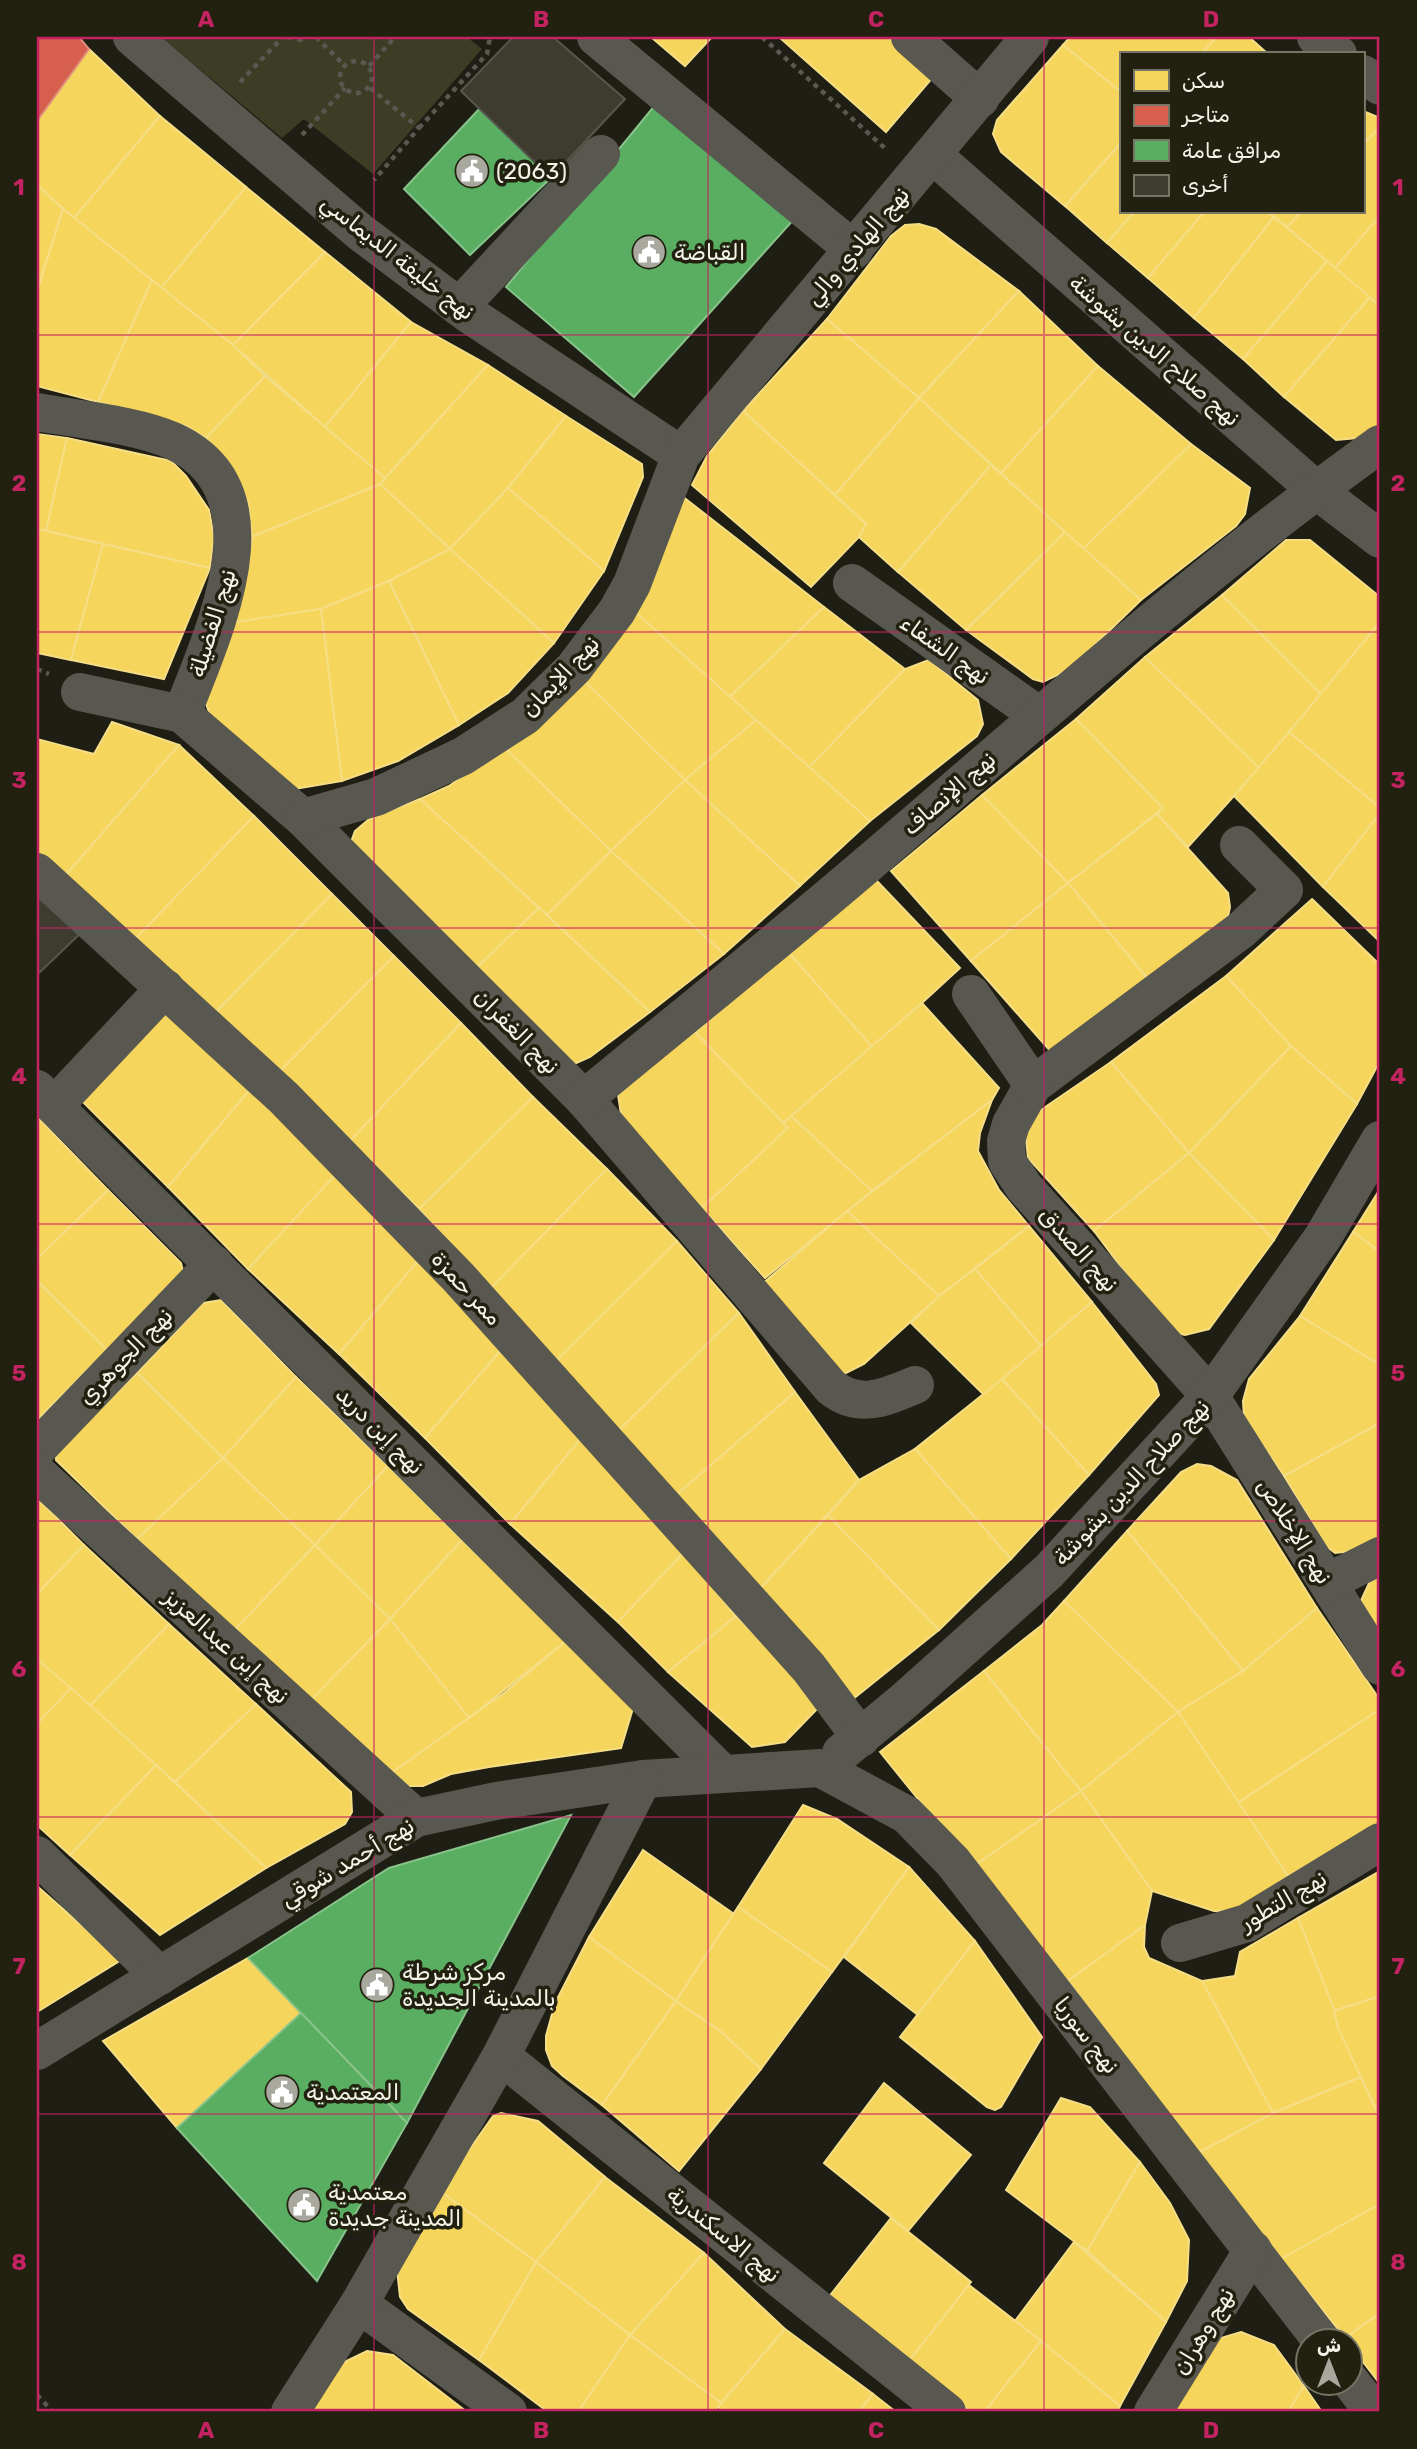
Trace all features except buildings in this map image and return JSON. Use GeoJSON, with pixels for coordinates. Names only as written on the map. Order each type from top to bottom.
{"type":"FeatureCollection","features":[{"type":"Feature","properties":{"kind":"street","name":"نهج خليفة الديماسي"},"geometry":{"type":"LineString","coordinates":[[132,37],[360,232],[459,307],[681,454]]}},
{"type":"Feature","properties":{"kind":"street"},"geometry":{"type":"LineString","coordinates":[[596,37],[854,250]]}},
{"type":"Feature","properties":{"kind":"street"},"geometry":{"type":"LineString","coordinates":[[911,37],[980,99]]}},
{"type":"Feature","properties":{"kind":"street","name":"نهج الهادي والي"},"geometry":{"type":"LineString","coordinates":[[681,454],[1030,37]]}},
{"type":"Feature","properties":{"kind":"street"},"geometry":{"type":"LineString","coordinates":[[1316,37],[1335,52]]}},
{"type":"Feature","properties":{"kind":"street"},"geometry":{"type":"LineString","coordinates":[[1364,75],[1380,86]]}},
{"type":"Feature","properties":{"kind":"street"},"geometry":{"type":"LineString","coordinates":[[459,307],[601,154]]}},
{"type":"Feature","properties":{"kind":"street","name":"نهج صلاح الدين بشوشة"},"geometry":{"type":"LineString","coordinates":[[924,166],[1316,490],[1380,539]]}},
{"type":"Feature","properties":{"kind":"street","name":"نهج الفضيلة"},"geometry":{"type":"LineString","coordinates":[[37,412],[169,439],[191,450],[208,467],[221,488],[233,527],[233,559],[219,614],[182,714]]}},
{"type":"Feature","properties":{"kind":"street","name":"نهج الإنصاف"},"geometry":{"type":"LineString","coordinates":[[584,1099],[869,863],[1038,715],[1316,490],[1380,444]]}},
{"type":"Feature","properties":{"kind":"street","name":"نهج الإيمان"},"geometry":{"type":"LineString","coordinates":[[303,818],[376,797],[463,756],[525,716],[554,689],[596,640],[632,584],[681,454]]}},
{"type":"Feature","properties":{"kind":"street","name":"نهج الشفاء"},"geometry":{"type":"LineString","coordinates":[[852,583],[1038,715]]}},
{"type":"Feature","properties":{"kind":"street","name":"نهج الغفران"},"geometry":{"type":"LineString","coordinates":[[80,692],[182,714],[303,818],[584,1099],[831,1387],[846,1397],[867,1401],[915,1385]]}},
{"type":"Feature","properties":{"kind":"street","name":"نهج الصدق"},"geometry":{"type":"LineString","coordinates":[[1210,1396],[1012,1171],[1006,1150],[1008,1130],[1033,1085],[1241,930],[1284,890],[1240,845]]}},
{"type":"Feature","properties":{"kind":"street","name":"ممر حمزة"},"geometry":{"type":"LineString","coordinates":[[37,872],[284,1098],[459,1278],[809,1668],[862,1738]]}},
{"type":"Feature","properties":{"kind":"street"},"geometry":{"type":"LineString","coordinates":[[45,1097],[165,988]]}},
{"type":"Feature","properties":{"kind":"street"},"geometry":{"type":"LineString","coordinates":[[971,994],[1033,1085]]}},
{"type":"Feature","properties":{"kind":"street","name":"نهج إبن دريد"},"geometry":{"type":"LineString","coordinates":[[45,1097],[722,1773]]}},
{"type":"Feature","properties":{"kind":"street","name":"نهج صلاح الدين بشوشة"},"geometry":{"type":"LineString","coordinates":[[820,1768],[862,1738],[1049,1571],[1210,1396],[1323,1237],[1380,1140]]}},
{"type":"Feature","properties":{"kind":"street","name":"نهج الجوهري"},"geometry":{"type":"LineString","coordinates":[[37,1449],[214,1264]]}},
{"type":"Feature","properties":{"kind":"street","name":"نهج الإخلاص"},"geometry":{"type":"LineString","coordinates":[[1210,1396],[1380,1666]]}},
{"type":"Feature","properties":{"kind":"street","name":"نهج إبن عبدالعزيز"},"geometry":{"type":"LineString","coordinates":[[37,1473],[416,1818]]}},
{"type":"Feature","properties":{"kind":"street"},"geometry":{"type":"LineString","coordinates":[[1328,1582],[1380,1556]]}},
{"type":"Feature","properties":{"kind":"street","name":"نهج أحمد شوقي"},"geometry":{"type":"LineString","coordinates":[[37,2052],[416,1818],[531,1794],[643,1779],[820,1768]]}},
{"type":"Feature","properties":{"kind":"street","name":"نهج سوريا"},"geometry":{"type":"LineString","coordinates":[[820,1768],[906,1815],[953,1862],[1310,2326]]}},
{"type":"Feature","properties":{"kind":"street"},"geometry":{"type":"LineString","coordinates":[[290,2412],[359,2304],[501,2056],[643,1779]]}},
{"type":"Feature","properties":{"kind":"street","name":"نهج التطور"},"geometry":{"type":"LineString","coordinates":[[1180,1943],[1247,1923],[1380,1842]]}},
{"type":"Feature","properties":{"kind":"street"},"geometry":{"type":"LineString","coordinates":[[37,1855],[160,1976]]}},
{"type":"Feature","properties":{"kind":"street","name":"نهج الاسكندرية"},"geometry":{"type":"LineString","coordinates":[[501,2056],[947,2412]]}},
{"type":"Feature","properties":{"kind":"street","name":"نهج وهران"},"geometry":{"type":"LineString","coordinates":[[1153,2412],[1252,2250]]}},
{"type":"Feature","properties":{"kind":"street"},"geometry":{"type":"LineString","coordinates":[[359,2304],[509,2412]]}},
{"type":"Feature","properties":{"kind":"street"},"geometry":{"type":"LineString","coordinates":[[1362,2396],[1374,2412]]}},
{"type":"Feature","properties":{"kind":"path"},"geometry":{"type":"LineString","coordinates":[[216,108],[286,37],[300,40],[304,37]]}},
{"type":"Feature","properties":{"kind":"path"},"geometry":{"type":"LineString","coordinates":[[316,37],[344,65]]}},
{"type":"Feature","properties":{"kind":"path"},"geometry":{"type":"LineString","coordinates":[[369,66],[395,37]]}},
{"type":"Feature","properties":{"kind":"path"},"geometry":{"type":"LineString","coordinates":[[374,180],[487,54],[490,37]]}},
{"type":"Feature","properties":{"kind":"path"},"geometry":{"type":"LineString","coordinates":[[762,37],[924,166]]}},
{"type":"Feature","properties":{"kind":"path"},"geometry":{"type":"LineString","coordinates":[[345,88],[339,72],[344,65],[360,62],[369,66]]}},
{"type":"Feature","properties":{"kind":"path"},"geometry":{"type":"LineString","coordinates":[[345,88],[362,91],[370,88],[373,81],[369,66]]}},
{"type":"Feature","properties":{"kind":"path"},"geometry":{"type":"LineString","coordinates":[[277,161],[345,88]]}},
{"type":"Feature","properties":{"kind":"path"},"geometry":{"type":"LineString","coordinates":[[370,88],[419,128]]}},
{"type":"Feature","properties":{"kind":"path"},"geometry":{"type":"LineString","coordinates":[[37,2395],[53,2412]]}},
{"type":"Feature","properties":{"kind":"shaded area"},"geometry":{"type":"Polygon","coordinates":[[[161,37],[467,37],[482,49],[373,174],[304,119],[282,138],[161,37]]]}},
{"type":"Feature","properties":{"kind":"place","name":"(2063)"},"geometry":{"type":"Point","coordinates":[472,171]}},
{"type":"Feature","properties":{"kind":"place","name":"القباضة"},"geometry":{"type":"Point","coordinates":[649,252]}},
{"type":"Feature","properties":{"kind":"place","name":"مركز شرطة بالمدينة الجديدة"},"geometry":{"type":"Point","coordinates":[377,1985]}},
{"type":"Feature","properties":{"kind":"place","name":"المعتمدية"},"geometry":{"type":"Point","coordinates":[282,2092]}},
{"type":"Feature","properties":{"kind":"place","name":"معتمدية المدينة جديدة"},"geometry":{"type":"Point","coordinates":[304,2205]}}]}
